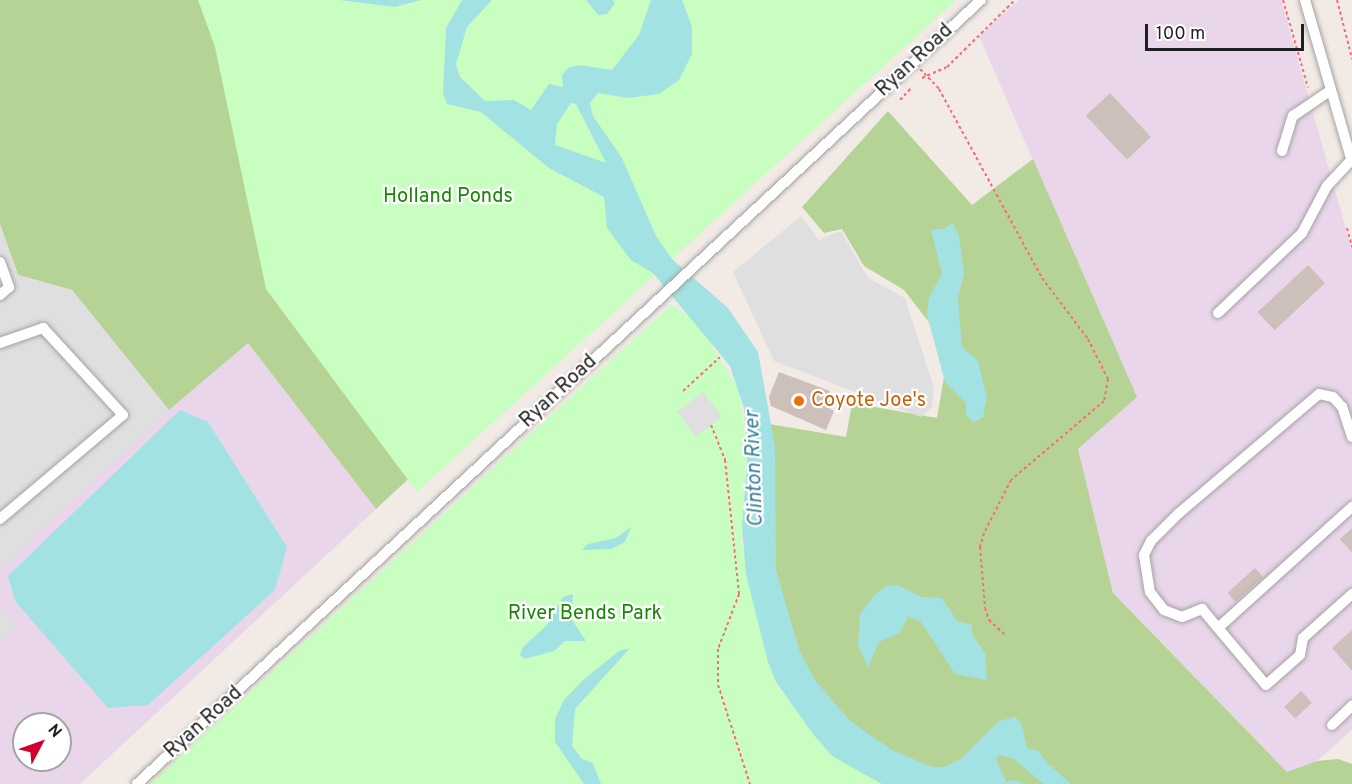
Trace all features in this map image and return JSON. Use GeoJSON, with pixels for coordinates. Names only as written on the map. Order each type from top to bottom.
{"type":"FeatureCollection","features":[{"type":"Feature","properties":{"kind":"street","name":"Ryan Road"},"geometry":{"type":"LineString","coordinates":[[137,784],[981,0]]}},
{"type":"Feature","properties":{"kind":"street"},"geometry":{"type":"LineString","coordinates":[[1218,313],[1302,233],[1327,186],[1352,161],[1348,136],[1331,90],[1305,0]]}},
{"type":"Feature","properties":{"kind":"street"},"geometry":{"type":"LineString","coordinates":[[1282,151],[1293,116],[1331,90]]}},
{"type":"Feature","properties":{"kind":"street"},"geometry":{"type":"LineString","coordinates":[[0,262],[9,287],[0,295]]}},
{"type":"Feature","properties":{"kind":"street"},"geometry":{"type":"LineString","coordinates":[[0,343],[43,328],[123,415],[0,519]]}},
{"type":"Feature","properties":{"kind":"street"},"geometry":{"type":"LineString","coordinates":[[1352,437],[1347,406],[1333,397],[1319,394],[1281,423],[1151,541],[1144,555],[1150,592],[1164,610],[1182,617],[1202,609],[1266,685],[1300,655],[1302,638],[1352,594]]}},
{"type":"Feature","properties":{"kind":"street"},"geometry":{"type":"LineString","coordinates":[[1218,627],[1352,507]]}},
{"type":"Feature","properties":{"kind":"street"},"geometry":{"type":"LineString","coordinates":[[1332,724],[1352,706]]}},
{"type":"Feature","properties":{"kind":"path"},"geometry":{"type":"LineString","coordinates":[[922,78],[947,67],[1015,0]]}},
{"type":"Feature","properties":{"kind":"path"},"geometry":{"type":"LineString","coordinates":[[1283,0],[1308,88]]}},
{"type":"Feature","properties":{"kind":"path"},"geometry":{"type":"LineString","coordinates":[[1337,0],[1352,59]]}},
{"type":"Feature","properties":{"kind":"path"},"geometry":{"type":"LineString","coordinates":[[914,62],[939,89],[1042,278],[1088,339],[1108,379],[1104,401],[1011,480],[984,533],[980,547],[985,608],[989,620],[1004,634]]}},
{"type":"Feature","properties":{"kind":"path"},"geometry":{"type":"LineString","coordinates":[[900,100],[911,88]]}},
{"type":"Feature","properties":{"kind":"path"},"geometry":{"type":"LineString","coordinates":[[1347,228],[1352,247]]}},
{"type":"Feature","properties":{"kind":"path"},"geometry":{"type":"LineString","coordinates":[[683,391],[720,357]]}},
{"type":"Feature","properties":{"kind":"path"},"geometry":{"type":"LineString","coordinates":[[711,424],[725,460],[740,594],[718,649],[718,685],[750,784]]}},
{"type":"Feature","properties":{"kind":"shaded area"},"geometry":{"type":"Polygon","coordinates":[[[1019,0],[1281,0],[1352,250],[1352,730],[1295,780],[1113,593],[1078,449],[1136,397],[979,36],[1019,0]]]}},
{"type":"Feature","properties":{"kind":"shaded area"},"geometry":{"type":"Polygon","coordinates":[[[801,216],[819,240],[841,231],[868,278],[905,298],[934,388],[932,407],[921,417],[774,361],[733,272],[801,216]]]}},
{"type":"Feature","properties":{"kind":"shaded area"},"geometry":{"type":"Polygon","coordinates":[[[0,224],[18,275],[248,343],[376,509],[80,784],[0,784],[0,224]]]}},
{"type":"Feature","properties":{"kind":"shaded area"},"geometry":{"type":"Polygon","coordinates":[[[0,224],[18,275],[72,290],[169,410],[0,568],[0,224]]]}},
{"type":"Feature","properties":{"kind":"shaded area"},"geometry":{"type":"Polygon","coordinates":[[[703,392],[722,416],[696,437],[677,412],[703,392]]]}},
{"type":"Feature","properties":{"kind":"shaded area"},"geometry":{"type":"Polygon","coordinates":[[[0,608],[17,627],[0,643],[0,608]]]}},
{"type":"Feature","properties":{"kind":"green space","name":"Holland Ponds"},"geometry":{"type":"Polygon","coordinates":[[[0,0],[923,0],[376,509],[248,343],[169,410],[72,290],[18,275],[0,224],[0,0]]]}},
{"type":"Feature","properties":{"kind":"green space","name":"Holland Ponds"},"geometry":{"type":"Polygon","coordinates":[[[198,0],[956,0],[417,492],[266,289],[215,47],[198,0]]]}},
{"type":"Feature","properties":{"kind":"green space"},"geometry":{"type":"Polygon","coordinates":[[[888,111],[972,205],[1033,159],[1137,397],[1078,449],[1113,593],[1287,772],[1317,761],[1338,759],[1352,764],[1352,784],[969,784],[886,765],[800,693],[761,571],[758,422],[846,437],[852,403],[937,418],[949,348],[904,290],[864,266],[842,229],[824,233],[802,207],[888,111]]]}},
{"type":"Feature","properties":{"kind":"green space","name":"River Bends Park"},"geometry":{"type":"Polygon","coordinates":[[[671,305],[696,320],[739,390],[746,443],[742,543],[766,654],[778,687],[816,736],[882,784],[150,784],[671,305]]]}},
{"type":"Feature","properties":{"kind":"water"},"geometry":{"type":"Polygon","coordinates":[[[339,0],[421,0],[395,7],[339,0]]]}},
{"type":"Feature","properties":{"kind":"water","name":"Clinton River"},"geometry":{"type":"Polygon","coordinates":[[[462,0],[492,0],[467,27],[456,64],[460,77],[485,101],[514,100],[531,110],[549,84],[563,87],[562,75],[568,68],[579,65],[612,70],[639,35],[651,0],[682,0],[692,27],[692,54],[679,80],[659,94],[628,98],[598,93],[590,103],[593,116],[622,158],[656,236],[672,259],[728,308],[758,352],[775,447],[776,570],[799,650],[815,680],[850,721],[892,750],[932,767],[945,767],[962,758],[999,721],[1015,717],[1021,723],[1027,748],[1039,751],[1045,761],[1071,784],[1044,784],[1014,759],[999,755],[996,759],[1006,782],[1014,780],[1026,784],[882,784],[832,756],[813,734],[776,682],[768,662],[746,574],[742,527],[747,461],[744,408],[730,366],[653,273],[631,260],[607,228],[604,197],[549,168],[481,112],[447,104],[443,93],[446,28],[462,0]],[[571,103],[557,124],[555,145],[606,163],[576,104],[571,103]]]}},
{"type":"Feature","properties":{"kind":"water"},"geometry":{"type":"Polygon","coordinates":[[[586,0],[612,0],[615,3],[607,14],[598,15],[586,0]]]}},
{"type":"Feature","properties":{"kind":"water"},"geometry":{"type":"Polygon","coordinates":[[[953,223],[959,236],[964,273],[958,299],[962,347],[978,361],[987,397],[983,417],[973,423],[966,414],[966,403],[945,382],[927,315],[929,298],[942,273],[931,230],[944,229],[953,223]]]}},
{"type":"Feature","properties":{"kind":"water"},"geometry":{"type":"Polygon","coordinates":[[[180,410],[208,422],[287,547],[275,590],[148,705],[108,708],[15,601],[8,576],[180,410]]]}},
{"type":"Feature","properties":{"kind":"water"},"geometry":{"type":"Polygon","coordinates":[[[631,527],[625,542],[611,549],[582,550],[588,544],[616,538],[631,527]]]}},
{"type":"Feature","properties":{"kind":"water"},"geometry":{"type":"Polygon","coordinates":[[[898,585],[921,597],[942,598],[957,621],[972,625],[972,634],[985,653],[987,680],[955,674],[921,622],[908,616],[900,633],[879,642],[868,667],[858,646],[860,614],[875,595],[886,586],[898,585]]]}},
{"type":"Feature","properties":{"kind":"water"},"geometry":{"type":"Polygon","coordinates":[[[573,594],[572,620],[586,641],[565,641],[554,651],[524,659],[520,655],[523,647],[547,625],[563,597],[573,594]]]}},
{"type":"Feature","properties":{"kind":"water"},"geometry":{"type":"Polygon","coordinates":[[[630,648],[575,709],[572,746],[582,759],[593,763],[601,784],[584,784],[555,742],[555,719],[564,700],[582,681],[619,651],[630,648]]]}},
{"type":"Feature","properties":{"kind":"building"},"geometry":{"type":"Polygon","coordinates":[[[1110,93],[1151,137],[1127,159],[1086,116],[1110,93]]]}},
{"type":"Feature","properties":{"kind":"building"},"geometry":{"type":"Polygon","coordinates":[[[1308,265],[1325,283],[1275,330],[1258,312],[1308,265]]]}},
{"type":"Feature","properties":{"kind":"building","name":"Coyote Joe's"},"geometry":{"type":"Polygon","coordinates":[[[779,372],[830,391],[826,399],[832,402],[830,409],[834,411],[826,430],[771,406],[769,397],[779,372]]]}},
{"type":"Feature","properties":{"kind":"building"},"geometry":{"type":"Polygon","coordinates":[[[1352,528],[1352,553],[1340,539],[1352,528]]]}},
{"type":"Feature","properties":{"kind":"building"},"geometry":{"type":"Polygon","coordinates":[[[1255,568],[1263,577],[1236,602],[1228,593],[1255,568]]]}},
{"type":"Feature","properties":{"kind":"building"},"geometry":{"type":"Polygon","coordinates":[[[1352,630],[1352,671],[1332,648],[1352,630]]]}},
{"type":"Feature","properties":{"kind":"building"},"geometry":{"type":"Polygon","coordinates":[[[1301,691],[1312,703],[1295,718],[1284,707],[1301,691]]]}},
{"type":"Feature","properties":{"kind":"place","name":"Coyote Joe's"},"geometry":{"type":"Point","coordinates":[799,401]}}]}
